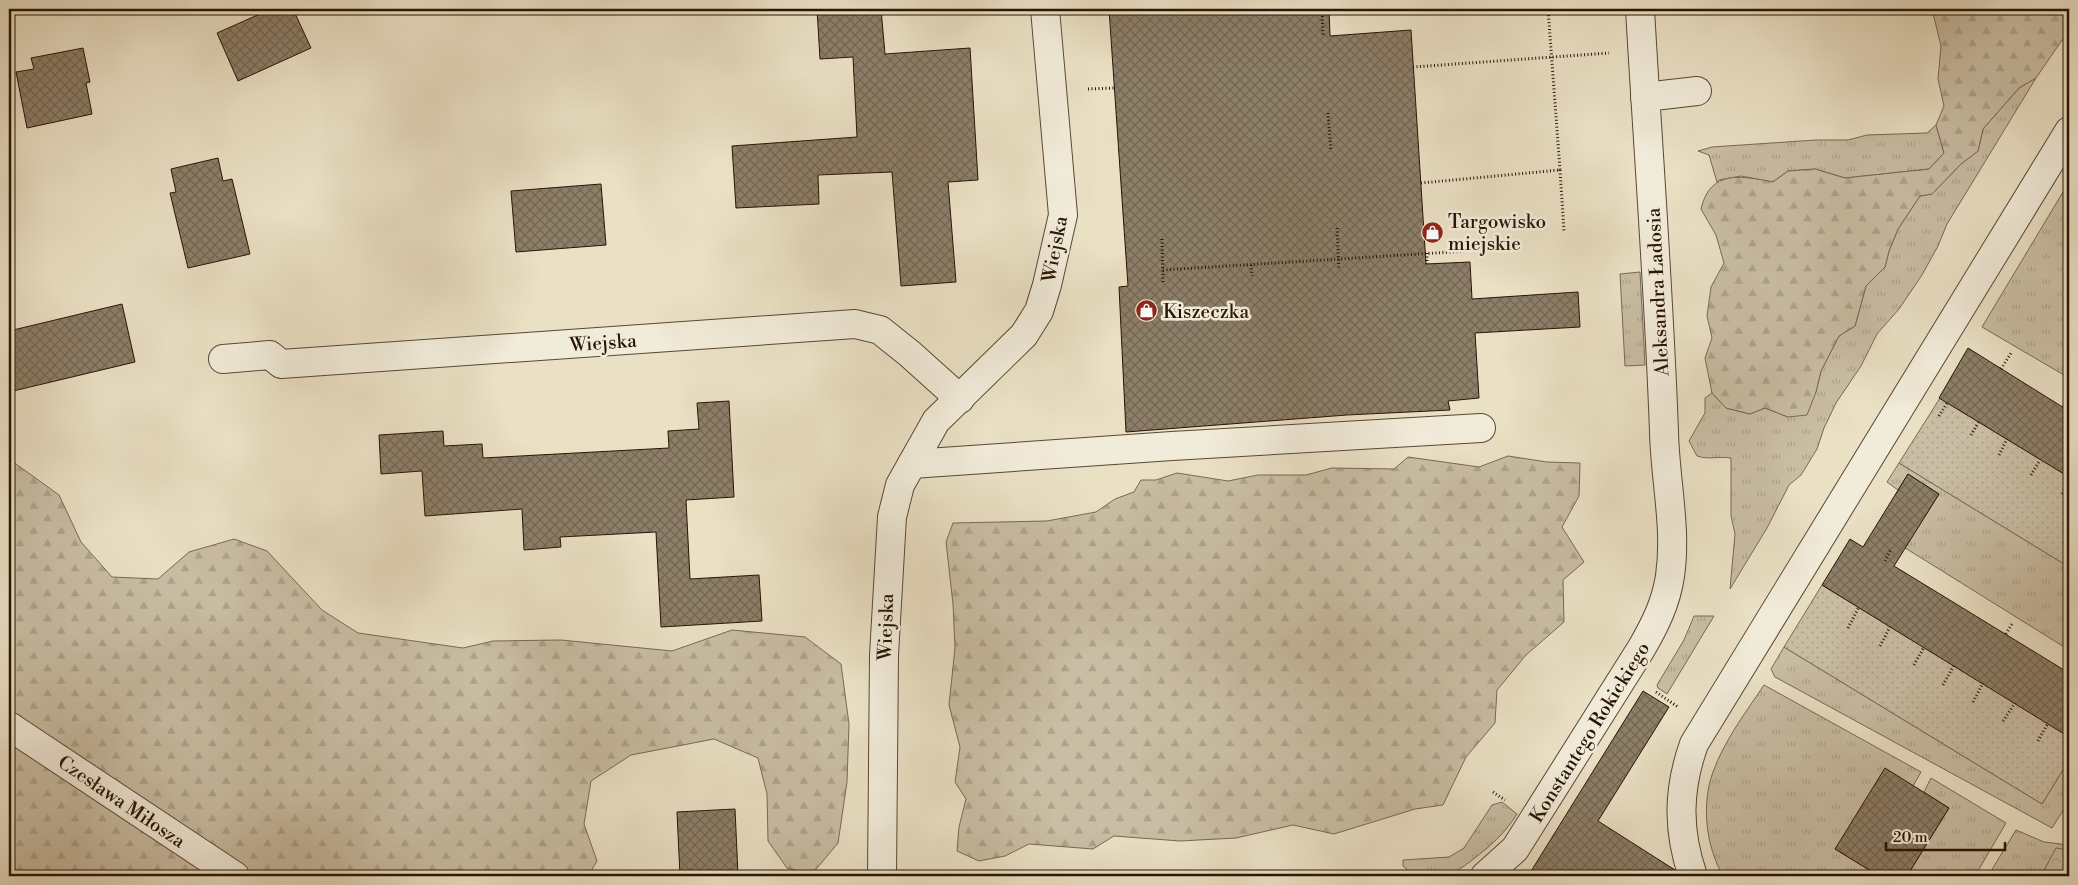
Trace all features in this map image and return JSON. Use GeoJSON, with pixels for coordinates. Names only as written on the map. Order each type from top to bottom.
{"type":"FeatureCollection","features":[{"type":"Feature","properties":{"kind":"street","name":"Wiejska"},"geometry":{"type":"LineString","coordinates":[[882,876],[884,655],[892,517],[900,485],[936,421],[1024,335],[1038,311],[1056,252],[1063,215],[1045,9]]}},
{"type":"Feature","properties":{"kind":"street","name":"Aleksandra Ładosia"},"geometry":{"type":"LineString","coordinates":[[1640,9],[1661,353],[1664,436],[1672,534],[1670,575]]}},
{"type":"Feature","properties":{"kind":"street"},"geometry":{"type":"LineString","coordinates":[[1645,97],[1696,91]]}},
{"type":"Feature","properties":{"kind":"street"},"geometry":{"type":"LineString","coordinates":[[1693,876],[1681,824],[1685,768],[1694,744],[2069,131]]}},
{"type":"Feature","properties":{"kind":"street","name":"Wiejska"},"geometry":{"type":"LineString","coordinates":[[223,360],[270,356],[281,364],[855,324],[880,330],[960,399]]}},
{"type":"Feature","properties":{"kind":"street"},"geometry":{"type":"LineString","coordinates":[[912,464],[1172,446],[1481,428]]}},
{"type":"Feature","properties":{"kind":"street","name":"Konstantego Rokickiego"},"geometry":{"type":"LineString","coordinates":[[1485,876],[1515,849],[1654,628],[1663,606],[1670,575]]}},
{"type":"Feature","properties":{"kind":"street","name":"Czesława Miłosza"},"geometry":{"type":"LineString","coordinates":[[9,726],[235,876]]}},
{"type":"Feature","properties":{"kind":"path"},"geometry":{"type":"LineString","coordinates":[[1322,9],[1323,36]]}},
{"type":"Feature","properties":{"kind":"path"},"geometry":{"type":"LineString","coordinates":[[1548,9],[1564,231]]}},
{"type":"Feature","properties":{"kind":"path"},"geometry":{"type":"LineString","coordinates":[[1412,68],[1594,54]]}},
{"type":"Feature","properties":{"kind":"path"},"geometry":{"type":"LineString","coordinates":[[1085,90],[1115,88]]}},
{"type":"Feature","properties":{"kind":"path"},"geometry":{"type":"LineString","coordinates":[[1328,113],[1331,151]]}},
{"type":"Feature","properties":{"kind":"path"},"geometry":{"type":"LineString","coordinates":[[1421,183],[1560,170]]}},
{"type":"Feature","properties":{"kind":"path"},"geometry":{"type":"LineString","coordinates":[[1337,228],[1339,270]]}},
{"type":"Feature","properties":{"kind":"path"},"geometry":{"type":"LineString","coordinates":[[1162,239],[1163,282]]}},
{"type":"Feature","properties":{"kind":"path"},"geometry":{"type":"LineString","coordinates":[[1163,270],[1468,251]]}},
{"type":"Feature","properties":{"kind":"path"},"geometry":{"type":"LineString","coordinates":[[1427,254],[1427,264]]}},
{"type":"Feature","properties":{"kind":"path"},"geometry":{"type":"LineString","coordinates":[[1251,265],[1252,276]]}},
{"type":"Feature","properties":{"kind":"path"},"geometry":{"type":"LineString","coordinates":[[2001,369],[2011,353]]}},
{"type":"Feature","properties":{"kind":"path"},"geometry":{"type":"LineString","coordinates":[[2063,407],[2069,396]]}},
{"type":"Feature","properties":{"kind":"path"},"geometry":{"type":"LineString","coordinates":[[1939,416],[1947,403]]}},
{"type":"Feature","properties":{"kind":"path"},"geometry":{"type":"LineString","coordinates":[[1971,435],[1979,421]]}},
{"type":"Feature","properties":{"kind":"path"},"geometry":{"type":"LineString","coordinates":[[1999,455],[2007,439]]}},
{"type":"Feature","properties":{"kind":"path"},"geometry":{"type":"LineString","coordinates":[[2031,475],[2040,460]]}},
{"type":"Feature","properties":{"kind":"path"},"geometry":{"type":"LineString","coordinates":[[2062,494],[2069,480]]}},
{"type":"Feature","properties":{"kind":"path"},"geometry":{"type":"LineString","coordinates":[[1885,561],[1891,549]]}},
{"type":"Feature","properties":{"kind":"path"},"geometry":{"type":"LineString","coordinates":[[1848,628],[1859,607]]}},
{"type":"Feature","properties":{"kind":"path"},"geometry":{"type":"LineString","coordinates":[[2006,634],[2012,624]]}},
{"type":"Feature","properties":{"kind":"path"},"geometry":{"type":"LineString","coordinates":[[1880,646],[1890,627]]}},
{"type":"Feature","properties":{"kind":"path"},"geometry":{"type":"LineString","coordinates":[[1914,665],[1924,647]]}},
{"type":"Feature","properties":{"kind":"path"},"geometry":{"type":"LineString","coordinates":[[1943,685],[1954,665]]}},
{"type":"Feature","properties":{"kind":"path"},"geometry":{"type":"LineString","coordinates":[[1974,702],[1983,683]]}},
{"type":"Feature","properties":{"kind":"path"},"geometry":{"type":"LineString","coordinates":[[2004,721],[2015,703]]}},
{"type":"Feature","properties":{"kind":"path"},"geometry":{"type":"LineString","coordinates":[[2038,741],[2048,722]]}},
{"type":"Feature","properties":{"kind":"green space"},"geometry":{"type":"Polygon","coordinates":[[[1929,9],[2069,9],[2069,30],[2036,78],[2019,88],[1983,129],[1978,151],[1961,164],[1932,194],[1920,196],[1898,229],[1885,267],[1866,286],[1855,326],[1839,336],[1821,371],[1816,392],[1807,415],[1788,417],[1765,408],[1750,414],[1726,408],[1712,393],[1705,358],[1712,338],[1707,316],[1711,287],[1724,263],[1716,235],[1701,209],[1705,196],[1720,181],[1729,178],[1750,178],[1773,182],[1788,171],[1815,169],[1845,178],[1929,169],[1944,153],[1936,125],[1944,106],[1938,79],[1941,46],[1934,17],[1929,9]]]}},
{"type":"Feature","properties":{"kind":"green space"},"geometry":{"type":"Polygon","coordinates":[[[2036,78],[1947,224],[1938,246],[1922,275],[1899,309],[1877,334],[1861,366],[1836,403],[1824,428],[1817,449],[1801,475],[1789,485],[1767,528],[1730,589],[1735,534],[1731,516],[1731,458],[1697,456],[1689,441],[1705,413],[1705,398],[1712,393],[1726,408],[1750,414],[1765,408],[1788,417],[1816,392],[1821,371],[1839,336],[1855,326],[1866,286],[1885,267],[1898,229],[1920,196],[1932,194],[1961,164],[1978,151],[1983,129],[2019,88],[2036,78]]]}},
{"type":"Feature","properties":{"kind":"green space"},"geometry":{"type":"Polygon","coordinates":[[[1936,125],[1944,153],[1929,169],[1845,178],[1815,169],[1788,171],[1773,182],[1741,176],[1717,182],[1709,155],[1698,151],[1712,147],[1816,140],[1848,140],[1867,135],[1927,133],[1936,125]]]}},
{"type":"Feature","properties":{"kind":"green space"},"geometry":{"type":"Polygon","coordinates":[[[2069,182],[2069,378],[1982,327],[2069,182]]]}},
{"type":"Feature","properties":{"kind":"green space"},"geometry":{"type":"Polygon","coordinates":[[[1640,272],[1645,365],[1625,366],[1620,274],[1640,272]]]}},
{"type":"Feature","properties":{"kind":"green space"},"geometry":{"type":"Polygon","coordinates":[[[1940,398],[2069,477],[2069,567],[1899,463],[1940,398]]]}},
{"type":"Feature","properties":{"kind":"green space"},"geometry":{"type":"Polygon","coordinates":[[[1508,456],[1547,462],[1580,463],[1579,496],[1562,527],[1584,562],[1563,580],[1564,622],[1526,655],[1497,690],[1495,723],[1466,757],[1443,805],[1415,809],[1334,834],[1293,825],[1236,838],[1180,841],[1114,836],[1093,849],[1029,844],[1005,856],[979,861],[957,851],[959,827],[966,799],[955,782],[960,747],[949,705],[955,648],[953,604],[946,542],[953,523],[1047,521],[1096,512],[1115,499],[1134,492],[1141,480],[1156,480],[1177,473],[1228,481],[1258,475],[1306,475],[1332,468],[1394,469],[1408,457],[1479,467],[1508,456]]]}},
{"type":"Feature","properties":{"kind":"green space"},"geometry":{"type":"Polygon","coordinates":[[[9,459],[59,495],[81,542],[112,577],[158,579],[189,552],[234,539],[267,551],[322,610],[358,633],[463,648],[493,641],[561,640],[672,651],[732,630],[805,637],[841,664],[849,724],[847,782],[838,843],[812,874],[787,868],[768,841],[767,794],[758,758],[714,739],[631,755],[591,781],[584,824],[597,861],[588,876],[9,876],[9,459]]]}},
{"type":"Feature","properties":{"kind":"green space"},"geometry":{"type":"Polygon","coordinates":[[[1899,463],[2069,567],[2069,650],[1886,536],[1893,498],[1924,518],[1939,494],[1908,474],[1898,490],[1887,482],[1899,463]]]}},
{"type":"Feature","properties":{"kind":"green space"},"geometry":{"type":"Polygon","coordinates":[[[1822,585],[2069,735],[2069,760],[2042,804],[1784,647],[1822,585]]]}},
{"type":"Feature","properties":{"kind":"green space"},"geometry":{"type":"Polygon","coordinates":[[[1694,616],[1714,616],[1667,694],[1658,688],[1657,685],[1684,640],[1694,616]]]}},
{"type":"Feature","properties":{"kind":"green space"},"geometry":{"type":"Polygon","coordinates":[[[1784,647],[2042,804],[2069,760],[2069,801],[2052,828],[1775,677],[1771,669],[1784,647]]]}},
{"type":"Feature","properties":{"kind":"green space"},"geometry":{"type":"Polygon","coordinates":[[[1764,685],[1921,772],[1913,786],[1835,849],[1879,876],[1723,876],[1709,839],[1706,811],[1709,785],[1723,749],[1764,685]]]}},
{"type":"Feature","properties":{"kind":"green space"},"geometry":{"type":"Polygon","coordinates":[[[1931,778],[2006,823],[1975,876],[1907,876],[1949,808],[1924,792],[1931,778]]]}},
{"type":"Feature","properties":{"kind":"green space"},"geometry":{"type":"Polygon","coordinates":[[[1502,802],[1517,814],[1511,823],[1488,847],[1453,874],[1447,876],[1414,876],[1403,866],[1403,860],[1449,857],[1464,848],[1492,805],[1502,802]]]}},
{"type":"Feature","properties":{"kind":"green space"},"geometry":{"type":"Polygon","coordinates":[[[2016,830],[2044,842],[2069,845],[2069,876],[1988,876],[2016,830]]]}},
{"type":"Feature","properties":{"kind":"green space"},"geometry":{"type":"Polygon","coordinates":[[[2056,848],[2069,850],[2069,876],[2041,876],[2056,848]]]}},
{"type":"Feature","properties":{"kind":"building"},"geometry":{"type":"Polygon","coordinates":[[[271,9],[293,9],[311,48],[238,81],[217,33],[271,9]]]}},
{"type":"Feature","properties":{"kind":"building"},"geometry":{"type":"Polygon","coordinates":[[[817,9],[881,9],[885,54],[970,48],[978,180],[948,182],[956,282],[901,286],[892,172],[818,175],[819,204],[736,208],[732,146],[857,137],[853,57],[820,59],[817,9]]]}},
{"type":"Feature","properties":{"kind":"building"},"geometry":{"type":"Polygon","coordinates":[[[1109,9],[1329,9],[1330,36],[1411,30],[1426,264],[1470,262],[1472,299],[1578,292],[1580,327],[1475,333],[1479,398],[1448,401],[1450,410],[1347,415],[1126,432],[1119,287],[1128,286],[1109,9]]]}},
{"type":"Feature","properties":{"kind":"building"},"geometry":{"type":"Polygon","coordinates":[[[83,48],[90,82],[86,83],[92,114],[27,128],[16,72],[34,69],[31,58],[83,48]]]}},
{"type":"Feature","properties":{"kind":"building"},"geometry":{"type":"Polygon","coordinates":[[[218,158],[223,181],[232,179],[250,254],[188,268],[170,193],[176,192],[171,169],[218,158]]]}},
{"type":"Feature","properties":{"kind":"building"},"geometry":{"type":"Polygon","coordinates":[[[601,184],[606,245],[516,252],[511,191],[601,184]]]}},
{"type":"Feature","properties":{"kind":"building"},"geometry":{"type":"Polygon","coordinates":[[[122,304],[135,362],[9,392],[9,331],[122,304]]]}},
{"type":"Feature","properties":{"kind":"building"},"geometry":{"type":"Polygon","coordinates":[[[1968,348],[2069,411],[2069,477],[1939,398],[1968,348]]]}},
{"type":"Feature","properties":{"kind":"building"},"geometry":{"type":"Polygon","coordinates":[[[729,401],[734,497],[686,500],[690,579],[759,575],[762,621],[661,627],[656,532],[560,537],[561,547],[524,550],[522,509],[425,516],[422,471],[381,474],[379,435],[443,431],[444,446],[482,444],[483,458],[669,448],[668,431],[699,429],[697,403],[729,401]]]}},
{"type":"Feature","properties":{"kind":"building"},"geometry":{"type":"Polygon","coordinates":[[[1908,474],[1939,494],[1894,566],[2069,673],[2069,737],[1822,585],[1850,539],[1863,547],[1908,474]]]}},
{"type":"Feature","properties":{"kind":"building"},"geometry":{"type":"Polygon","coordinates":[[[1643,691],[1669,707],[1598,821],[1675,870],[1677,876],[1528,876],[1643,691]]]}},
{"type":"Feature","properties":{"kind":"building"},"geometry":{"type":"Polygon","coordinates":[[[1885,768],[1949,808],[1907,876],[1879,876],[1835,849],[1885,768]]]}},
{"type":"Feature","properties":{"kind":"building"},"geometry":{"type":"Polygon","coordinates":[[[735,809],[738,875],[680,876],[677,812],[735,809]]]}},
{"type":"Feature","properties":{"kind":"place","name":"Targowisko miejskie"},"geometry":{"type":"Point","coordinates":[1432,232]}},
{"type":"Feature","properties":{"kind":"place","name":"Kiszeczka"},"geometry":{"type":"Point","coordinates":[1147,311]}}]}
